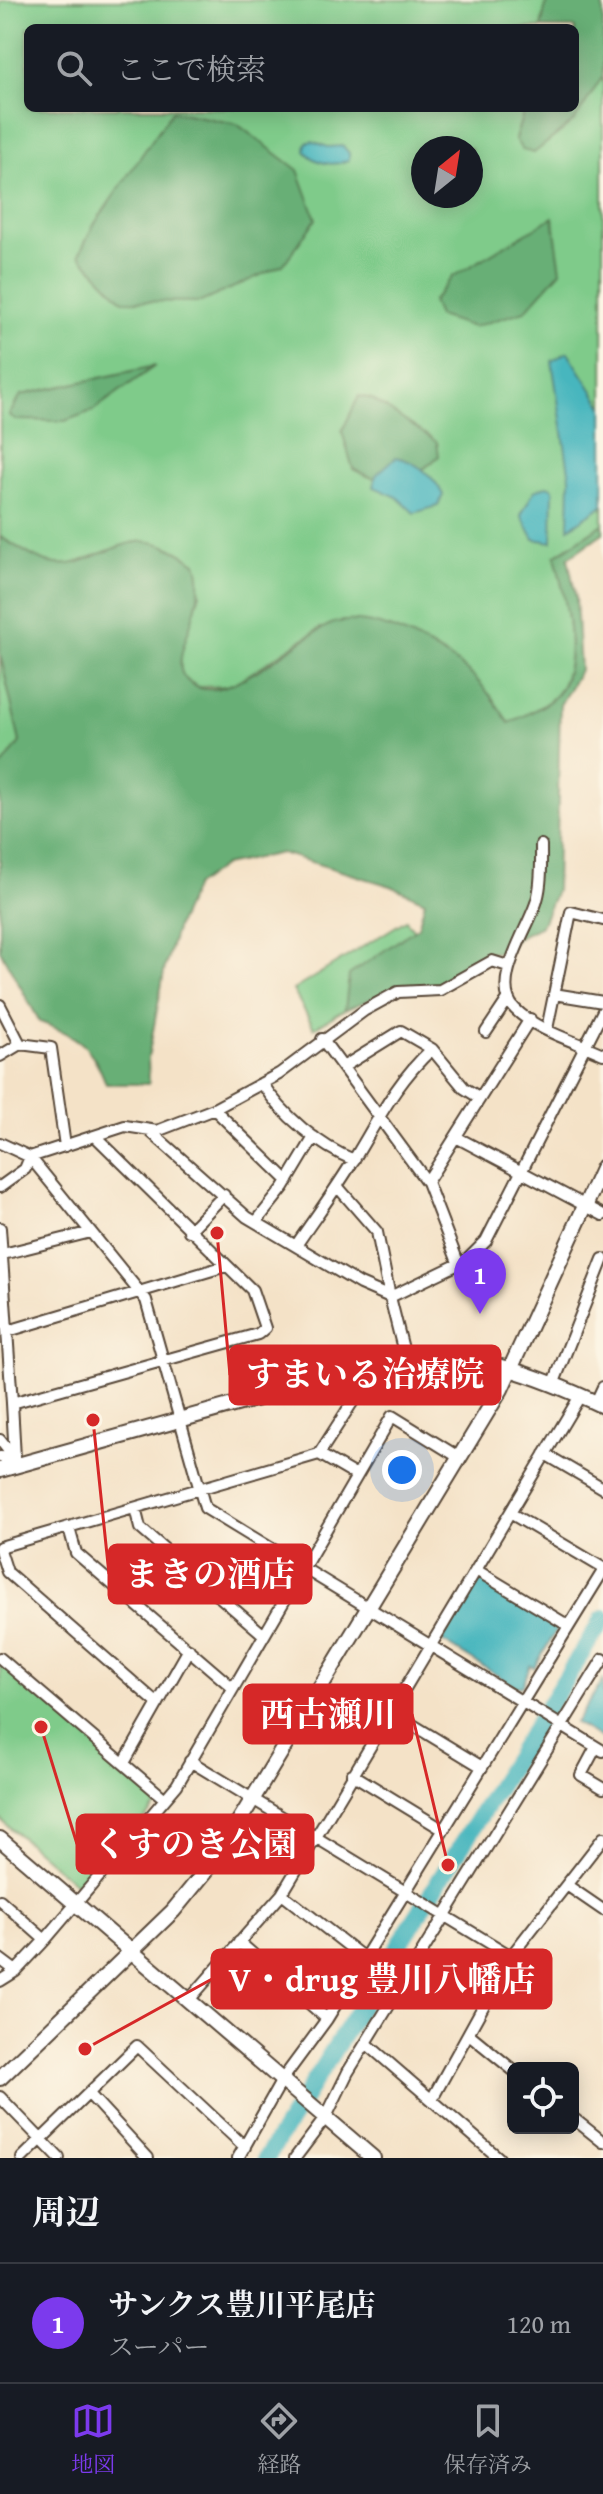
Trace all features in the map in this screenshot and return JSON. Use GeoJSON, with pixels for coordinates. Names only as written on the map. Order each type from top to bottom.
{"type":"FeatureCollection","features":[{"type":"Feature","properties":{"kind":"street"},"geometry":{"type":"LineString","coordinates":[[486,1032],[508,999],[508,966],[538,897],[541,845]]}},
{"type":"Feature","properties":{"kind":"street"},"geometry":{"type":"LineString","coordinates":[[547,1029],[572,910],[603,920]]}},
{"type":"Feature","properties":{"kind":"street"},"geometry":{"type":"LineString","coordinates":[[151,1132],[214,1109],[262,1083],[365,1010],[398,992],[440,990],[492,961],[508,966]]}},
{"type":"Feature","properties":{"kind":"street"},"geometry":{"type":"LineString","coordinates":[[554,994],[603,1002]]}},
{"type":"Feature","properties":{"kind":"street"},"geometry":{"type":"LineString","coordinates":[[508,999],[516,1010],[547,1029],[603,1054]]}},
{"type":"Feature","properties":{"kind":"street"},"geometry":{"type":"LineString","coordinates":[[0,1005],[20,1044]]}},
{"type":"Feature","properties":{"kind":"street"},"geometry":{"type":"LineString","coordinates":[[390,1297],[459,1265],[486,1241],[588,1047],[603,1011]]}},
{"type":"Feature","properties":{"kind":"street"},"geometry":{"type":"LineString","coordinates":[[427,1182],[530,1019]]}},
{"type":"Feature","properties":{"kind":"street"},"geometry":{"type":"LineString","coordinates":[[343,1067],[401,1031],[432,1049],[464,1088],[480,1098]]}},
{"type":"Feature","properties":{"kind":"street"},"geometry":{"type":"LineString","coordinates":[[322,1039],[427,1182],[459,1265]]}},
{"type":"Feature","properties":{"kind":"street"},"geometry":{"type":"LineString","coordinates":[[0,1056],[20,1044],[51,1048],[65,1146]]}},
{"type":"Feature","properties":{"kind":"street"},"geometry":{"type":"LineString","coordinates":[[297,1244],[354,1160],[378,1113],[406,1073],[432,1049]]}},
{"type":"Feature","properties":{"kind":"street"},"geometry":{"type":"LineString","coordinates":[[262,1083],[314,1137],[332,1151],[354,1160]]}},
{"type":"Feature","properties":{"kind":"street"},"geometry":{"type":"LineString","coordinates":[[214,1109],[288,1181]]}},
{"type":"Feature","properties":{"kind":"street"},"geometry":{"type":"LineString","coordinates":[[0,1187],[25,1169],[30,1157],[97,1138],[125,1126],[151,1132],[256,1222],[339,1272],[390,1297]]}},
{"type":"Feature","properties":{"kind":"street"},"geometry":{"type":"LineString","coordinates":[[256,1222],[288,1181],[314,1137]]}},
{"type":"Feature","properties":{"kind":"street"},"geometry":{"type":"LineString","coordinates":[[456,1137],[603,1215]]}},
{"type":"Feature","properties":{"kind":"street"},"geometry":{"type":"LineString","coordinates":[[12,1403],[258,1334],[265,1328],[252,1290],[97,1138]]}},
{"type":"Feature","properties":{"kind":"street"},"geometry":{"type":"LineString","coordinates":[[0,1143],[30,1157],[142,1293],[205,1508],[371,1606],[600,1749],[581,1775],[603,1788]]}},
{"type":"Feature","properties":{"kind":"street"},"geometry":{"type":"LineString","coordinates":[[0,2078],[198,1883],[254,1800],[511,1369],[603,1167]]}},
{"type":"Feature","properties":{"kind":"street"},"geometry":{"type":"LineString","coordinates":[[337,1186],[377,1232],[405,1357]]}},
{"type":"Feature","properties":{"kind":"street"},"geometry":{"type":"LineString","coordinates":[[189,1231],[224,1195]]}},
{"type":"Feature","properties":{"kind":"street"},"geometry":{"type":"LineString","coordinates":[[0,1228],[17,1461]]}},
{"type":"Feature","properties":{"kind":"street"},"geometry":{"type":"LineString","coordinates":[[2,1256],[91,1232]]}},
{"type":"Feature","properties":{"kind":"street"},"geometry":{"type":"LineString","coordinates":[[553,1385],[603,1259]]}},
{"type":"Feature","properties":{"kind":"street"},"geometry":{"type":"LineString","coordinates":[[8,1331],[226,1266]]}},
{"type":"Feature","properties":{"kind":"street"},"geometry":{"type":"LineString","coordinates":[[0,1470],[17,1461],[405,1357],[441,1355],[489,1361],[599,1404],[603,1387]]}},
{"type":"Feature","properties":{"kind":"street"},"geometry":{"type":"LineString","coordinates":[[158,1704],[7,1572],[0,1548],[319,1454],[357,1395],[352,1370]]}},
{"type":"Feature","properties":{"kind":"street"},"geometry":{"type":"LineString","coordinates":[[189,2000],[282,1894],[580,1396]]}},
{"type":"Feature","properties":{"kind":"street"},"geometry":{"type":"LineString","coordinates":[[0,1981],[16,1971],[45,1940],[165,1799],[392,1416],[460,1458]]}},
{"type":"Feature","properties":{"kind":"street"},"geometry":{"type":"LineString","coordinates":[[0,1440],[17,1461]]}},
{"type":"Feature","properties":{"kind":"street"},"geometry":{"type":"LineString","coordinates":[[319,1454],[355,1475]]}},
{"type":"Feature","properties":{"kind":"street"},"geometry":{"type":"LineString","coordinates":[[545,1454],[603,1488]]}},
{"type":"Feature","properties":{"kind":"street"},"geometry":{"type":"LineString","coordinates":[[0,1457],[17,1461]]}},
{"type":"Feature","properties":{"kind":"street"},"geometry":{"type":"LineString","coordinates":[[135,1508],[140,1528],[264,1635]]}},
{"type":"Feature","properties":{"kind":"street"},"geometry":{"type":"LineString","coordinates":[[238,2158],[282,2080],[327,2019],[407,1894],[442,1829],[529,1703],[603,1569],[510,1513]]}},
{"type":"Feature","properties":{"kind":"street"},"geometry":{"type":"LineString","coordinates":[[69,1528],[76,1553],[233,1688]]}},
{"type":"Feature","properties":{"kind":"street"},"geometry":{"type":"LineString","coordinates":[[476,1570],[569,1626]]}},
{"type":"Feature","properties":{"kind":"street"},"geometry":{"type":"LineString","coordinates":[[124,1763],[189,1649]]}},
{"type":"Feature","properties":{"kind":"street"},"geometry":{"type":"LineString","coordinates":[[0,1658],[165,1799]]}},
{"type":"Feature","properties":{"kind":"street"},"geometry":{"type":"LineString","coordinates":[[295,2158],[326,2117],[441,1914],[603,1659]]}},
{"type":"Feature","properties":{"kind":"street"},"geometry":{"type":"LineString","coordinates":[[390,1711],[482,1767]]}},
{"type":"Feature","properties":{"kind":"street"},"geometry":{"type":"LineString","coordinates":[[190,1761],[511,1956]]}},
{"type":"Feature","properties":{"kind":"street"},"geometry":{"type":"LineString","coordinates":[[352,1774],[442,1829]]}},
{"type":"Feature","properties":{"kind":"street"},"geometry":{"type":"LineString","coordinates":[[0,1839],[373,2158]]}},
{"type":"Feature","properties":{"kind":"street"},"geometry":{"type":"LineString","coordinates":[[432,2099],[511,1956],[603,1839]]}},
{"type":"Feature","properties":{"kind":"street"},"geometry":{"type":"LineString","coordinates":[[568,1886],[603,1910]]}},
{"type":"Feature","properties":{"kind":"street"},"geometry":{"type":"LineString","coordinates":[[282,1894],[364,1958]]}},
{"type":"Feature","properties":{"kind":"street"},"geometry":{"type":"LineString","coordinates":[[0,1900],[45,1940]]}},
{"type":"Feature","properties":{"kind":"street"},"geometry":{"type":"LineString","coordinates":[[239,1942],[327,2019]]}},
{"type":"Feature","properties":{"kind":"street"},"geometry":{"type":"LineString","coordinates":[[0,1959],[16,1971]]}},
{"type":"Feature","properties":{"kind":"street"},"geometry":{"type":"LineString","coordinates":[[469,2034],[507,2065]]}},
{"type":"Feature","properties":{"kind":"street"},"geometry":{"type":"LineString","coordinates":[[366,2043],[499,2158]]}},
{"type":"Feature","properties":{"kind":"street"},"geometry":{"type":"LineString","coordinates":[[22,2158],[137,2046],[245,2147]]}},
{"type":"Feature","properties":{"kind":"street"},"geometry":{"type":"LineString","coordinates":[[89,2094],[148,2158]]}},
{"type":"Feature","properties":{"kind":"street"},"geometry":{"type":"LineString","coordinates":[[0,2097],[59,2158]]}},
{"type":"Feature","properties":{"kind":"street"},"geometry":{"type":"LineString","coordinates":[[579,2123],[603,2142]]}},
{"type":"Feature","properties":{"kind":"green space"},"geometry":{"type":"Polygon","coordinates":[[[547,0],[542,24],[24,24],[24,112],[524,112],[515,139],[534,153],[571,112],[579,112],[579,103],[603,76],[603,524],[555,556],[566,606],[570,645],[564,679],[557,693],[509,724],[491,696],[456,663],[430,646],[376,625],[320,628],[231,686],[199,687],[186,680],[180,671],[181,652],[200,594],[196,563],[168,547],[146,542],[123,545],[74,563],[49,563],[0,537],[0,2],[547,0]]]}},
{"type":"Feature","properties":{"kind":"green space"},"geometry":{"type":"Polygon","coordinates":[[[547,0],[603,0],[603,76],[574,121],[534,153],[522,150],[515,139],[524,112],[579,112],[579,24],[542,24],[547,0]]]}},
{"type":"Feature","properties":{"kind":"green space"},"geometry":{"type":"Polygon","coordinates":[[[171,112],[237,124],[298,170],[316,219],[283,265],[201,302],[123,301],[79,255],[93,226],[171,112]]]}},
{"type":"Feature","properties":{"kind":"green space"},"geometry":{"type":"Polygon","coordinates":[[[553,217],[561,271],[525,311],[473,327],[438,316],[432,302],[452,277],[553,217]]]}},
{"type":"Feature","properties":{"kind":"green space"},"geometry":{"type":"Polygon","coordinates":[[[155,366],[92,411],[65,421],[15,420],[9,415],[21,395],[155,366]]]}},
{"type":"Feature","properties":{"kind":"green space"},"geometry":{"type":"Polygon","coordinates":[[[359,396],[372,399],[437,442],[439,456],[418,473],[399,481],[378,480],[353,469],[342,431],[359,396]]]}},
{"type":"Feature","properties":{"kind":"green space"},"geometry":{"type":"Polygon","coordinates":[[[603,524],[603,533],[568,558],[576,598],[580,670],[560,705],[556,891],[541,926],[516,938],[505,954],[492,952],[441,986],[403,985],[345,1010],[349,975],[418,927],[425,901],[391,886],[281,853],[224,865],[195,886],[177,926],[165,967],[148,1058],[149,1084],[106,1084],[95,1060],[82,1044],[74,1037],[40,1022],[0,950],[0,769],[20,742],[0,653],[0,537],[34,557],[56,564],[74,563],[135,542],[168,547],[196,563],[198,594],[180,665],[183,675],[197,687],[216,689],[237,682],[323,628],[338,622],[355,621],[392,629],[448,657],[481,684],[509,723],[548,702],[558,693],[565,679],[569,663],[569,626],[555,556],[603,524]]]}},
{"type":"Feature","properties":{"kind":"green space"},"geometry":{"type":"Polygon","coordinates":[[[0,653],[20,742],[0,769],[0,653]]]}},
{"type":"Feature","properties":{"kind":"green space"},"geometry":{"type":"Polygon","coordinates":[[[406,920],[421,940],[357,1002],[314,1028],[293,990],[406,920]]]}},
{"type":"Feature","properties":{"kind":"green space"},"geometry":{"type":"Polygon","coordinates":[[[0,1658],[160,1801],[85,1886],[78,1886],[0,1819],[0,1658]]]}},
{"type":"Feature","properties":{"kind":"water"},"geometry":{"type":"Polygon","coordinates":[[[312,141],[328,147],[343,146],[349,153],[349,160],[331,164],[314,159],[305,151],[306,143],[312,141]]]}},
{"type":"Feature","properties":{"kind":"water"},"geometry":{"type":"Polygon","coordinates":[[[568,352],[603,407],[603,505],[569,528],[570,478],[552,361],[568,352]]]}},
{"type":"Feature","properties":{"kind":"water"},"geometry":{"type":"Polygon","coordinates":[[[396,457],[418,466],[435,482],[443,495],[438,506],[414,513],[397,497],[374,487],[376,475],[396,457]]]}},
{"type":"Feature","properties":{"kind":"water"},"geometry":{"type":"Polygon","coordinates":[[[546,486],[553,488],[552,542],[534,539],[521,515],[534,491],[546,486]]]}},
{"type":"Feature","properties":{"kind":"water"},"geometry":{"type":"Polygon","coordinates":[[[480,1580],[558,1628],[534,1668],[530,1666],[523,1685],[516,1687],[442,1641],[480,1580]]]}},
{"type":"Feature","properties":{"kind":"water"},"geometry":{"type":"Polygon","coordinates":[[[603,1680],[603,1739],[575,1723],[603,1680]]]}},
{"type":"Feature","properties":{"kind":"waterway"},"geometry":{"type":"LineString","coordinates":[[266,2158],[603,1619]]}},
{"type":"Feature","properties":{"kind":"place","name":"すまいる治療院"},"geometry":{"type":"Point","coordinates":[217,1233]}},
{"type":"Feature","properties":{"kind":"place","name":"サンクス豊川平尾店"},"geometry":{"type":"Point","coordinates":[480,1314]}},
{"type":"Feature","properties":{"kind":"place","name":"まきの酒店"},"geometry":{"type":"Point","coordinates":[93,1420]}},
{"type":"Feature","properties":{"kind":"place","name":"くすのき公園"},"geometry":{"type":"Point","coordinates":[41,1727]}},
{"type":"Feature","properties":{"kind":"place","name":"西古瀬川"},"geometry":{"type":"Point","coordinates":[448,1865]}},
{"type":"Feature","properties":{"kind":"place","name":"V・drug 豊川八幡店"},"geometry":{"type":"Point","coordinates":[85,2049]}}]}
